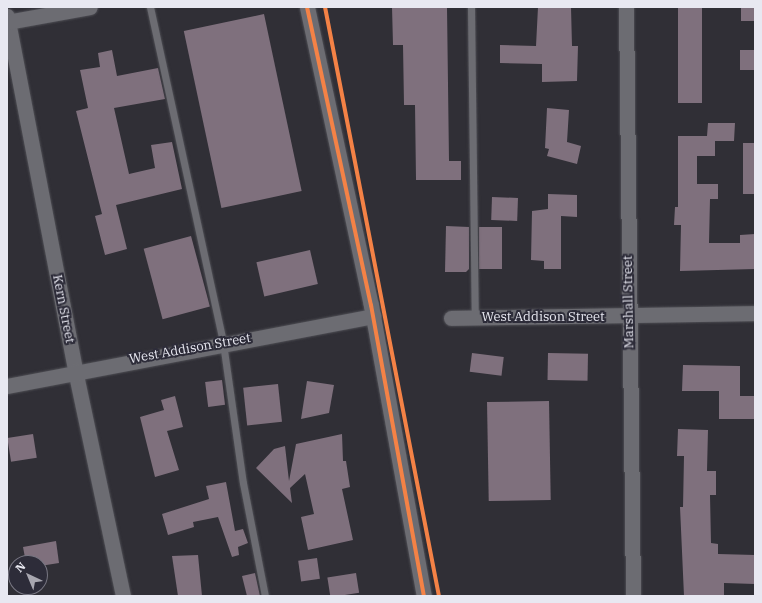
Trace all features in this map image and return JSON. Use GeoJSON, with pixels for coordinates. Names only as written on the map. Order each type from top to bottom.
{"type":"FeatureCollection","features":[{"type":"Feature","properties":{"kind":"street"},"geometry":{"type":"LineString","coordinates":[[7,20],[90,7]]}},
{"type":"Feature","properties":{"kind":"street"},"geometry":{"type":"LineString","coordinates":[[307,7],[373,316],[424,596]]}},
{"type":"Feature","properties":{"kind":"street","name":"Marshall Street"},"geometry":{"type":"LineString","coordinates":[[626,7],[633,596]]}},
{"type":"Feature","properties":{"kind":"street","name":"Kern Street"},"geometry":{"type":"LineString","coordinates":[[7,20],[75,370],[123,596]]}},
{"type":"Feature","properties":{"kind":"street","name":"West Addison Street"},"geometry":{"type":"LineString","coordinates":[[451,318],[629,317],[755,313]]}},
{"type":"Feature","properties":{"kind":"street","name":"West Addison Street"},"geometry":{"type":"LineString","coordinates":[[7,386],[75,370],[373,316]]}},
{"type":"Feature","properties":{"kind":"lane"},"geometry":{"type":"LineString","coordinates":[[150,7],[223,344],[243,483],[265,596]]}},
{"type":"Feature","properties":{"kind":"lane"},"geometry":{"type":"LineString","coordinates":[[471,7],[475,318]]}},
{"type":"Feature","properties":{"kind":"building"},"geometry":{"type":"Polygon","coordinates":[[[392,7],[447,7],[449,161],[461,161],[461,180],[416,180],[415,105],[404,105],[403,45],[393,45],[392,7]]]}},
{"type":"Feature","properties":{"kind":"building"},"geometry":{"type":"Polygon","coordinates":[[[538,7],[571,7],[572,46],[578,46],[577,81],[542,82],[542,64],[500,63],[500,45],[536,46],[538,7]]]}},
{"type":"Feature","properties":{"kind":"building"},"geometry":{"type":"Polygon","coordinates":[[[678,7],[702,7],[702,103],[678,103],[678,7]]]}},
{"type":"Feature","properties":{"kind":"building"},"geometry":{"type":"Polygon","coordinates":[[[741,7],[755,7],[755,21],[741,21],[741,7]]]}},
{"type":"Feature","properties":{"kind":"building"},"geometry":{"type":"Polygon","coordinates":[[[264,14],[302,191],[221,208],[184,31],[264,14]]]}},
{"type":"Feature","properties":{"kind":"building"},"geometry":{"type":"Polygon","coordinates":[[[112,50],[117,76],[158,68],[165,99],[114,108],[129,174],[155,168],[151,145],[172,142],[182,189],[116,205],[127,249],[105,255],[95,216],[102,214],[76,111],[88,108],[80,70],[100,67],[98,53],[112,50]]]}},
{"type":"Feature","properties":{"kind":"building"},"geometry":{"type":"Polygon","coordinates":[[[740,50],[755,50],[755,70],[740,70],[740,50]]]}},
{"type":"Feature","properties":{"kind":"building"},"geometry":{"type":"Polygon","coordinates":[[[547,108],[569,110],[567,142],[581,146],[577,164],[547,156],[549,149],[545,148],[547,108]]]}},
{"type":"Feature","properties":{"kind":"building"},"geometry":{"type":"Polygon","coordinates":[[[708,123],[735,123],[734,141],[715,141],[715,156],[697,156],[697,184],[718,184],[718,199],[710,199],[709,243],[740,243],[740,235],[755,234],[755,269],[680,271],[681,225],[674,225],[675,207],[678,207],[678,136],[707,136],[708,123]]]}},
{"type":"Feature","properties":{"kind":"building"},"geometry":{"type":"Polygon","coordinates":[[[743,143],[755,143],[755,194],[743,194],[743,143]]]}},
{"type":"Feature","properties":{"kind":"building"},"geometry":{"type":"Polygon","coordinates":[[[548,194],[577,195],[577,217],[561,216],[561,269],[544,269],[544,261],[531,260],[532,211],[548,209],[548,194]]]}},
{"type":"Feature","properties":{"kind":"building"},"geometry":{"type":"Polygon","coordinates":[[[492,197],[518,198],[517,221],[491,220],[492,197]]]}},
{"type":"Feature","properties":{"kind":"building"},"geometry":{"type":"Polygon","coordinates":[[[446,226],[469,227],[469,269],[466,272],[445,272],[446,226]]]}},
{"type":"Feature","properties":{"kind":"building"},"geometry":{"type":"Polygon","coordinates":[[[479,227],[502,227],[502,269],[479,269],[479,227]]]}},
{"type":"Feature","properties":{"kind":"building"},"geometry":{"type":"Polygon","coordinates":[[[191,236],[210,307],[163,319],[144,249],[191,236]]]}},
{"type":"Feature","properties":{"kind":"building"},"geometry":{"type":"Polygon","coordinates":[[[310,250],[318,284],[264,296],[256,262],[310,250]]]}},
{"type":"Feature","properties":{"kind":"building"},"geometry":{"type":"Polygon","coordinates":[[[472,353],[504,357],[501,376],[470,372],[472,353]]]}},
{"type":"Feature","properties":{"kind":"building"},"geometry":{"type":"Polygon","coordinates":[[[548,353],[588,354],[588,381],[548,380],[548,353]]]}},
{"type":"Feature","properties":{"kind":"building"},"geometry":{"type":"Polygon","coordinates":[[[683,365],[740,366],[740,396],[755,396],[755,419],[719,419],[719,391],[682,391],[683,365]]]}},
{"type":"Feature","properties":{"kind":"building"},"geometry":{"type":"Polygon","coordinates":[[[222,380],[225,405],[208,407],[205,382],[222,380]]]}},
{"type":"Feature","properties":{"kind":"building"},"geometry":{"type":"Polygon","coordinates":[[[307,381],[334,385],[329,413],[301,419],[307,381]]]}},
{"type":"Feature","properties":{"kind":"building"},"geometry":{"type":"Polygon","coordinates":[[[278,384],[282,422],[247,425],[243,388],[278,384]]]}},
{"type":"Feature","properties":{"kind":"building"},"geometry":{"type":"Polygon","coordinates":[[[175,396],[183,427],[167,431],[179,470],[155,477],[140,417],[164,410],[161,400],[175,396]]]}},
{"type":"Feature","properties":{"kind":"building"},"geometry":{"type":"Polygon","coordinates":[[[549,401],[551,500],[489,501],[487,402],[549,401]]]}},
{"type":"Feature","properties":{"kind":"building"},"geometry":{"type":"Polygon","coordinates":[[[678,429],[708,430],[707,471],[716,471],[716,495],[710,495],[711,543],[718,544],[718,554],[755,555],[755,584],[724,583],[724,596],[684,596],[680,507],[683,507],[684,456],[677,456],[678,429]]]}},
{"type":"Feature","properties":{"kind":"building"},"geometry":{"type":"Polygon","coordinates":[[[33,434],[37,458],[11,462],[7,438],[33,434]]]}},
{"type":"Feature","properties":{"kind":"building"},"geometry":{"type":"Polygon","coordinates":[[[342,434],[343,461],[346,461],[350,487],[342,489],[353,540],[308,550],[301,517],[314,514],[305,474],[290,488],[292,503],[256,468],[274,449],[285,446],[289,481],[296,444],[342,434]]]}},
{"type":"Feature","properties":{"kind":"building"},"geometry":{"type":"Polygon","coordinates":[[[226,482],[235,531],[243,529],[248,543],[238,547],[239,555],[232,557],[218,517],[193,522],[194,527],[168,535],[162,514],[209,499],[206,486],[226,482]]]}},
{"type":"Feature","properties":{"kind":"building"},"geometry":{"type":"Polygon","coordinates":[[[56,541],[59,563],[48,565],[48,555],[24,555],[23,547],[56,541]]]}},
{"type":"Feature","properties":{"kind":"building"},"geometry":{"type":"Polygon","coordinates":[[[198,555],[202,596],[178,596],[172,556],[198,555]]]}},
{"type":"Feature","properties":{"kind":"building"},"geometry":{"type":"Polygon","coordinates":[[[317,558],[320,579],[301,581],[298,561],[317,558]]]}},
{"type":"Feature","properties":{"kind":"building"},"geometry":{"type":"Polygon","coordinates":[[[255,573],[260,596],[247,596],[242,576],[255,573]]]}},
{"type":"Feature","properties":{"kind":"building"},"geometry":{"type":"Polygon","coordinates":[[[356,573],[359,593],[330,596],[327,578],[356,573]]]}},
{"type":"Feature","properties":{"kind":"cycle path"},"geometry":{"type":"LineString","coordinates":[[307,7],[371,305],[424,596]]}},
{"type":"Feature","properties":{"kind":"cycle path"},"geometry":{"type":"LineString","coordinates":[[325,7],[439,596]]}}]}
